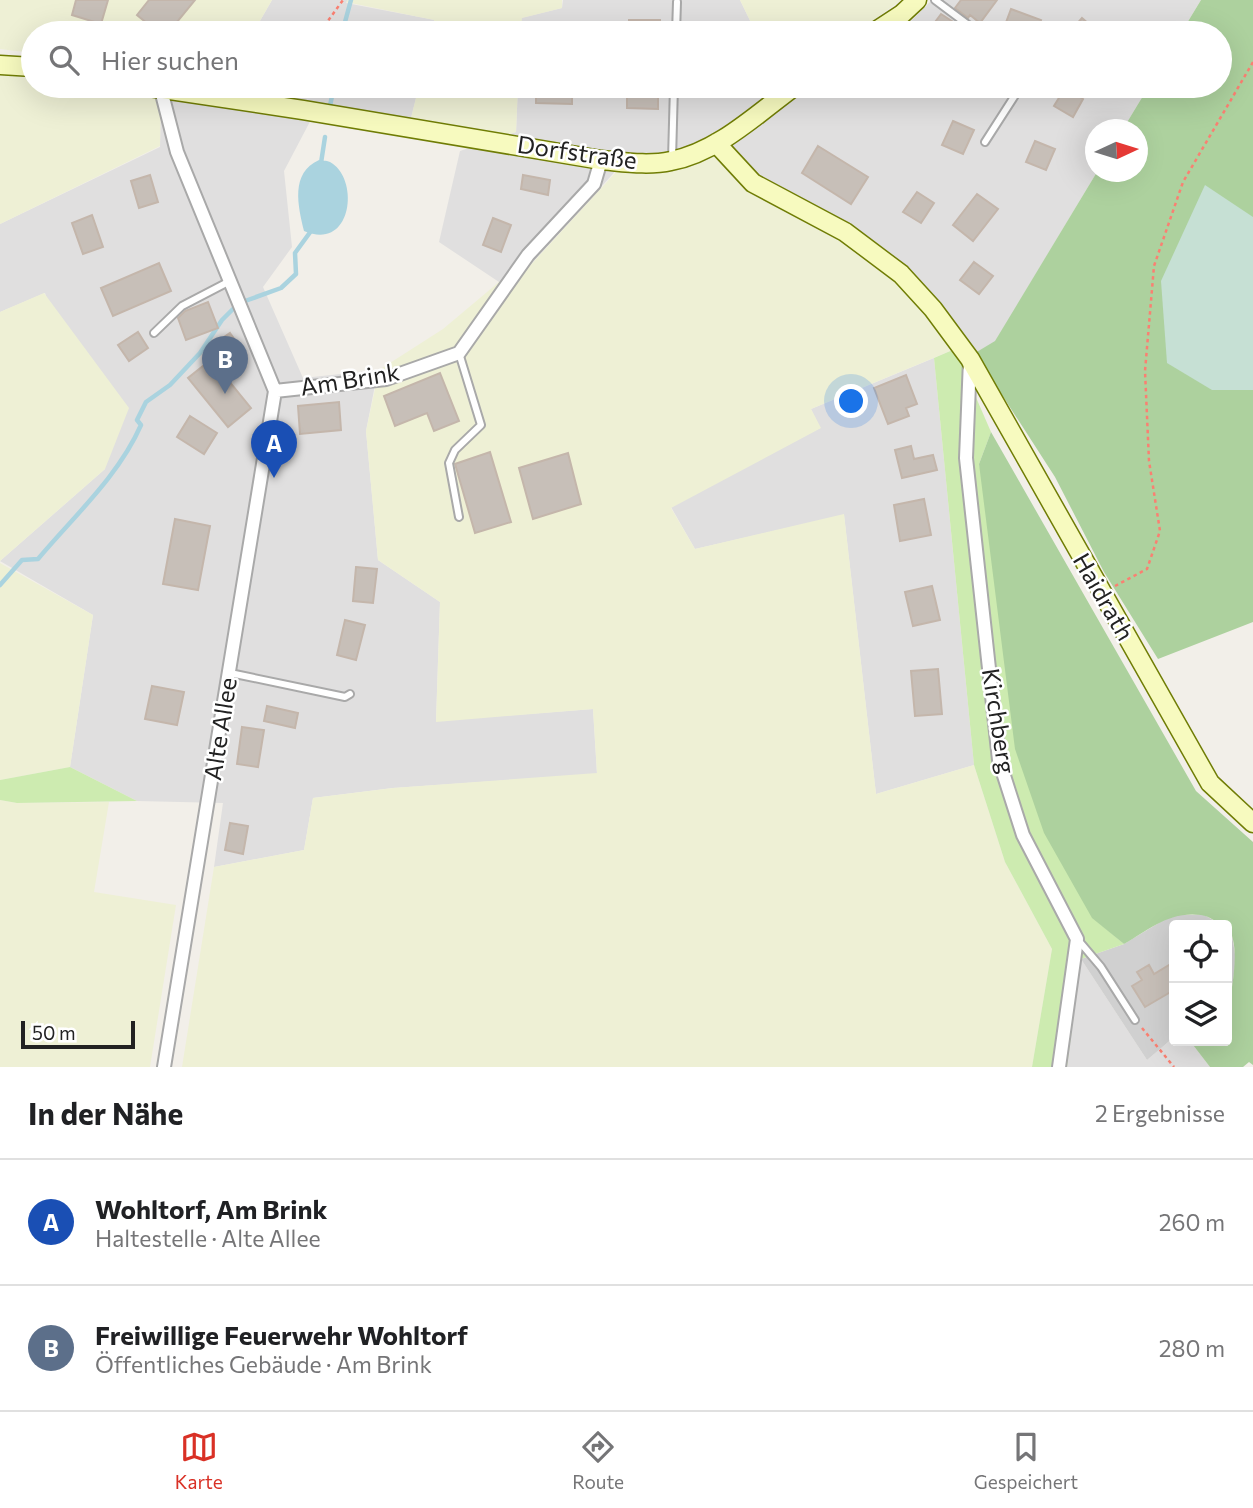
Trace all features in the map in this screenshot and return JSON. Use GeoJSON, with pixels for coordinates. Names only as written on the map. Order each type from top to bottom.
{"type":"FeatureCollection","features":[{"type":"Feature","properties":{"kind":"street"},"geometry":{"type":"LineString","coordinates":[[891,21],[917,0]]}},
{"type":"Feature","properties":{"kind":"street"},"geometry":{"type":"LineString","coordinates":[[0,65],[21,66]]}},
{"type":"Feature","properties":{"kind":"street","name":"Am Brink"},"geometry":{"type":"LineString","coordinates":[[156,98],[275,391],[386,379],[459,354]]}},
{"type":"Feature","properties":{"kind":"street","name":"Dorfstraße"},"geometry":{"type":"LineString","coordinates":[[221,98],[639,164],[672,161],[716,143],[778,98]]}},
{"type":"Feature","properties":{"kind":"street"},"geometry":{"type":"LineString","coordinates":[[716,143],[753,183],[845,232],[901,274],[933,309],[970,359]]}},
{"type":"Feature","properties":{"kind":"street"},"geometry":{"type":"LineString","coordinates":[[459,354],[528,256],[594,184],[601,160]]}},
{"type":"Feature","properties":{"kind":"street","name":"Haidrath"},"geometry":{"type":"LineString","coordinates":[[970,359],[1210,783],[1253,822]]}},
{"type":"Feature","properties":{"kind":"street","name":"Kirchberg"},"geometry":{"type":"LineString","coordinates":[[970,359],[966,458],[999,760],[1023,835],[1077,939]]}},
{"type":"Feature","properties":{"kind":"street","name":"Alte Allee"},"geometry":{"type":"LineString","coordinates":[[164,1067],[275,391]]}},
{"type":"Feature","properties":{"kind":"street"},"geometry":{"type":"LineString","coordinates":[[1059,1067],[1077,939]]}},
{"type":"Feature","properties":{"kind":"lane"},"geometry":{"type":"LineString","coordinates":[[935,0],[963,21]]}},
{"type":"Feature","properties":{"kind":"lane"},"geometry":{"type":"LineString","coordinates":[[676,21],[677,2]]}},
{"type":"Feature","properties":{"kind":"lane"},"geometry":{"type":"LineString","coordinates":[[672,161],[674,98]]}},
{"type":"Feature","properties":{"kind":"lane"},"geometry":{"type":"LineString","coordinates":[[985,142],[1013,98]]}},
{"type":"Feature","properties":{"kind":"lane"},"geometry":{"type":"LineString","coordinates":[[153,333],[182,306],[230,281]]}},
{"type":"Feature","properties":{"kind":"lane"},"geometry":{"type":"LineString","coordinates":[[459,354],[481,425],[456,450],[449,463],[459,517]]}},
{"type":"Feature","properties":{"kind":"lane"},"geometry":{"type":"LineString","coordinates":[[230,673],[345,697],[350,694]]}},
{"type":"Feature","properties":{"kind":"lane"},"geometry":{"type":"LineString","coordinates":[[1077,939],[1101,967],[1135,1020]]}},
{"type":"Feature","properties":{"kind":"path"},"geometry":{"type":"LineString","coordinates":[[330,21],[342,0]]}},
{"type":"Feature","properties":{"kind":"path"},"geometry":{"type":"LineString","coordinates":[[1101,594],[1147,569],[1160,531],[1149,461],[1144,371],[1154,266],[1183,182],[1253,62]]}},
{"type":"Feature","properties":{"kind":"path"},"geometry":{"type":"LineString","coordinates":[[1135,1020],[1174,1067]]}},
{"type":"Feature","properties":{"kind":"shaded area"},"geometry":{"type":"Polygon","coordinates":[[[272,0],[348,0],[346,3],[435,20],[435,21],[260,21],[272,0]]]}},
{"type":"Feature","properties":{"kind":"shaded area"},"geometry":{"type":"Polygon","coordinates":[[[563,0],[740,0],[750,21],[521,21],[521,18],[562,8],[563,0]]]}},
{"type":"Feature","properties":{"kind":"shaded area"},"geometry":{"type":"Polygon","coordinates":[[[932,0],[1201,0],[1188,21],[911,21],[932,0]]]}},
{"type":"Feature","properties":{"kind":"shaded area"},"geometry":{"type":"Polygon","coordinates":[[[161,98],[416,98],[409,126],[315,112],[284,171],[292,247],[263,287],[303,378],[378,370],[366,431],[378,560],[440,602],[436,721],[593,709],[597,774],[393,788],[313,798],[304,850],[214,867],[223,803],[137,801],[70,767],[93,615],[0,561],[105,469],[45,293],[0,312],[0,224],[160,147],[161,98]]]}},
{"type":"Feature","properties":{"kind":"shaded area"},"geometry":{"type":"Polygon","coordinates":[[[517,98],[764,98],[699,144],[670,154],[630,155],[525,271],[499,282],[439,242],[460,151],[516,132],[517,98]]]}},
{"type":"Feature","properties":{"kind":"shaded area"},"geometry":{"type":"Polygon","coordinates":[[[796,98],[1142,98],[1129,119],[1085,119],[1085,182],[1091,182],[995,342],[975,353],[757,178],[728,147],[753,126],[796,98]]]}},
{"type":"Feature","properties":{"kind":"shaded area"},"geometry":{"type":"Polygon","coordinates":[[[934,358],[974,765],[876,794],[844,515],[695,549],[671,507],[820,428],[811,409],[934,358]]]}},
{"type":"Feature","properties":{"kind":"shaded area"},"geometry":{"type":"Polygon","coordinates":[[[1172,915],[1204,915],[1213,920],[1169,920],[1169,1041],[1147,1060],[1081,959],[1124,944],[1172,915]]]}},
{"type":"Feature","properties":{"kind":"shaded area"},"geometry":{"type":"Polygon","coordinates":[[[1232,936],[1236,960],[1232,987],[1232,936]]]}},
{"type":"Feature","properties":{"kind":"shaded area"},"geometry":{"type":"Polygon","coordinates":[[[1081,959],[1147,1060],[1169,1041],[1169,1046],[1194,1046],[1210,1067],[1067,1067],[1081,959]]]}},
{"type":"Feature","properties":{"kind":"green space"},"geometry":{"type":"Polygon","coordinates":[[[0,0],[272,0],[260,21],[21,21],[21,52],[0,49],[0,0]]]}},
{"type":"Feature","properties":{"kind":"green space"},"geometry":{"type":"Polygon","coordinates":[[[562,0],[562,8],[522,18],[522,21],[434,21],[346,2],[562,0]]]}},
{"type":"Feature","properties":{"kind":"green space"},"geometry":{"type":"Polygon","coordinates":[[[740,0],[901,0],[872,21],[750,21],[740,0]]]}},
{"type":"Feature","properties":{"kind":"green space"},"geometry":{"type":"Polygon","coordinates":[[[1201,0],[1253,0],[1253,622],[1158,659],[1104,572],[1055,477],[975,353],[995,341],[1091,182],[1148,182],[1148,119],[1129,119],[1142,98],[1232,98],[1232,21],[1188,21],[1201,0]]]}},
{"type":"Feature","properties":{"kind":"green space"},"geometry":{"type":"Polygon","coordinates":[[[21,71],[21,98],[161,98],[160,146],[0,224],[0,72],[21,71]]]}},
{"type":"Feature","properties":{"kind":"green space"},"geometry":{"type":"Polygon","coordinates":[[[416,98],[517,98],[516,132],[497,138],[409,126],[416,98]]]}},
{"type":"Feature","properties":{"kind":"green space"},"geometry":{"type":"Polygon","coordinates":[[[717,154],[834,233],[906,288],[955,349],[811,409],[821,428],[671,508],[695,549],[844,514],[876,794],[974,765],[1005,862],[1052,949],[1032,1067],[182,1067],[214,867],[304,850],[313,798],[393,788],[597,773],[593,709],[436,722],[440,602],[378,560],[366,431],[379,370],[443,329],[499,282],[525,271],[617,171],[638,173],[674,170],[717,154]]]}},
{"type":"Feature","properties":{"kind":"green space"},"geometry":{"type":"Polygon","coordinates":[[[1205,185],[1253,217],[1253,390],[1212,390],[1167,363],[1161,281],[1205,185]]]}},
{"type":"Feature","properties":{"kind":"green space"},"geometry":{"type":"Polygon","coordinates":[[[44,293],[129,408],[105,469],[0,561],[0,312],[44,293]]]}},
{"type":"Feature","properties":{"kind":"green space"},"geometry":{"type":"Polygon","coordinates":[[[955,349],[991,432],[979,464],[1092,917],[1124,944],[1081,959],[1067,1067],[1032,1067],[1052,949],[1005,862],[974,765],[934,358],[955,349]]]}},
{"type":"Feature","properties":{"kind":"green space"},"geometry":{"type":"Polygon","coordinates":[[[991,432],[1196,791],[1253,842],[1253,1065],[1249,1062],[1243,1067],[1210,1067],[1194,1046],[1232,1046],[1235,954],[1232,920],[1214,920],[1190,914],[1169,918],[1124,944],[1092,918],[1044,833],[1015,749],[979,464],[991,432]]]}},
{"type":"Feature","properties":{"kind":"green space"},"geometry":{"type":"Polygon","coordinates":[[[0,563],[93,615],[70,767],[0,780],[0,563]]]}},
{"type":"Feature","properties":{"kind":"green space"},"geometry":{"type":"Polygon","coordinates":[[[70,767],[137,801],[17,803],[0,800],[0,780],[70,767]]]}},
{"type":"Feature","properties":{"kind":"green space"},"geometry":{"type":"Polygon","coordinates":[[[0,800],[17,803],[109,802],[94,892],[176,905],[150,1067],[0,1067],[0,800]]]}},
{"type":"Feature","properties":{"kind":"water"},"geometry":{"type":"Polygon","coordinates":[[[319,160],[330,162],[340,170],[348,196],[342,223],[333,231],[320,235],[304,231],[298,201],[304,173],[319,160]]]}},
{"type":"Feature","properties":{"kind":"building"},"geometry":{"type":"Polygon","coordinates":[[[76,0],[108,0],[102,21],[72,15],[76,0]]]}},
{"type":"Feature","properties":{"kind":"building"},"geometry":{"type":"Polygon","coordinates":[[[149,0],[195,0],[178,21],[144,21],[137,15],[149,0]]]}},
{"type":"Feature","properties":{"kind":"building"},"geometry":{"type":"Polygon","coordinates":[[[961,0],[997,0],[981,21],[970,15],[968,18],[955,8],[961,0]]]}},
{"type":"Feature","properties":{"kind":"building"},"geometry":{"type":"Polygon","coordinates":[[[1011,9],[1041,20],[1041,21],[1007,21],[1011,9]]]}},
{"type":"Feature","properties":{"kind":"building"},"geometry":{"type":"Polygon","coordinates":[[[941,14],[952,21],[936,21],[941,14]]]}},
{"type":"Feature","properties":{"kind":"building"},"geometry":{"type":"Polygon","coordinates":[[[629,20],[660,20],[660,21],[629,20]]]}},
{"type":"Feature","properties":{"kind":"building"},"geometry":{"type":"Polygon","coordinates":[[[536,98],[572,98],[572,104],[536,103],[536,98]]]}},
{"type":"Feature","properties":{"kind":"building"},"geometry":{"type":"Polygon","coordinates":[[[627,98],[658,98],[658,109],[627,108],[627,98]]]}},
{"type":"Feature","properties":{"kind":"building"},"geometry":{"type":"Polygon","coordinates":[[[1059,98],[1083,99],[1073,117],[1054,106],[1059,98]]]}},
{"type":"Feature","properties":{"kind":"building"},"geometry":{"type":"Polygon","coordinates":[[[953,121],[974,130],[963,154],[942,145],[953,121]]]}},
{"type":"Feature","properties":{"kind":"building"},"geometry":{"type":"Polygon","coordinates":[[[1035,141],[1055,149],[1046,170],[1026,162],[1035,141]]]}},
{"type":"Feature","properties":{"kind":"building"},"geometry":{"type":"Polygon","coordinates":[[[818,146],[868,177],[851,204],[802,173],[818,146]]]}},
{"type":"Feature","properties":{"kind":"building"},"geometry":{"type":"Polygon","coordinates":[[[150,175],[158,202],[139,208],[131,181],[150,175]]]}},
{"type":"Feature","properties":{"kind":"building"},"geometry":{"type":"Polygon","coordinates":[[[523,175],[550,180],[548,195],[521,189],[523,175]]]}},
{"type":"Feature","properties":{"kind":"building"},"geometry":{"type":"Polygon","coordinates":[[[917,192],[934,203],[921,223],[903,212],[917,192]]]}},
{"type":"Feature","properties":{"kind":"building"},"geometry":{"type":"Polygon","coordinates":[[[977,194],[998,209],[973,241],[953,225],[977,194]]]}},
{"type":"Feature","properties":{"kind":"building"},"geometry":{"type":"Polygon","coordinates":[[[92,215],[103,247],[83,254],[72,223],[92,215]]]}},
{"type":"Feature","properties":{"kind":"building"},"geometry":{"type":"Polygon","coordinates":[[[493,218],[511,225],[501,252],[483,245],[493,218]]]}},
{"type":"Feature","properties":{"kind":"building"},"geometry":{"type":"Polygon","coordinates":[[[974,262],[993,276],[979,294],[960,280],[974,262]]]}},
{"type":"Feature","properties":{"kind":"building"},"geometry":{"type":"Polygon","coordinates":[[[159,263],[171,291],[113,316],[101,288],[159,263]]]}},
{"type":"Feature","properties":{"kind":"building"},"geometry":{"type":"Polygon","coordinates":[[[208,302],[218,328],[186,340],[178,318],[185,311],[208,302]]]}},
{"type":"Feature","properties":{"kind":"building"},"geometry":{"type":"Polygon","coordinates":[[[138,332],[148,348],[129,361],[118,345],[138,332]]]}},
{"type":"Feature","properties":{"kind":"building"},"geometry":{"type":"Polygon","coordinates":[[[230,333],[243,351],[219,369],[251,408],[228,427],[188,378],[223,350],[217,342],[230,333]]]}},
{"type":"Feature","properties":{"kind":"building"},"geometry":{"type":"Polygon","coordinates":[[[440,373],[459,421],[434,431],[427,413],[395,426],[384,396],[440,373]]]}},
{"type":"Feature","properties":{"kind":"building"},"geometry":{"type":"Polygon","coordinates":[[[906,375],[917,404],[906,408],[909,416],[888,424],[874,388],[906,375]]]}},
{"type":"Feature","properties":{"kind":"building"},"geometry":{"type":"Polygon","coordinates":[[[339,402],[341,430],[300,434],[298,406],[339,402]]]}},
{"type":"Feature","properties":{"kind":"building"},"geometry":{"type":"Polygon","coordinates":[[[190,416],[217,433],[204,454],[177,437],[190,416]]]}},
{"type":"Feature","properties":{"kind":"building"},"geometry":{"type":"Polygon","coordinates":[[[911,446],[914,459],[933,455],[937,470],[902,478],[895,450],[911,446]]]}},
{"type":"Feature","properties":{"kind":"building"},"geometry":{"type":"Polygon","coordinates":[[[490,452],[511,522],[475,533],[455,464],[490,452]]]}},
{"type":"Feature","properties":{"kind":"building"},"geometry":{"type":"Polygon","coordinates":[[[568,453],[581,504],[533,519],[519,468],[568,453]]]}},
{"type":"Feature","properties":{"kind":"building"},"geometry":{"type":"Polygon","coordinates":[[[924,499],[931,535],[900,541],[894,505],[924,499]]]}},
{"type":"Feature","properties":{"kind":"building"},"geometry":{"type":"Polygon","coordinates":[[[175,519],[210,526],[198,590],[163,584],[175,519]]]}},
{"type":"Feature","properties":{"kind":"building"},"geometry":{"type":"Polygon","coordinates":[[[356,567],[377,569],[373,603],[353,601],[356,567]]]}},
{"type":"Feature","properties":{"kind":"building"},"geometry":{"type":"Polygon","coordinates":[[[932,586],[940,620],[913,626],[905,592],[932,586]]]}},
{"type":"Feature","properties":{"kind":"building"},"geometry":{"type":"Polygon","coordinates":[[[345,620],[365,625],[356,660],[337,655],[345,620]]]}},
{"type":"Feature","properties":{"kind":"building"},"geometry":{"type":"Polygon","coordinates":[[[938,669],[942,714],[915,716],[911,671],[938,669]]]}},
{"type":"Feature","properties":{"kind":"building"},"geometry":{"type":"Polygon","coordinates":[[[152,686],[184,692],[177,725],[145,719],[152,686]]]}},
{"type":"Feature","properties":{"kind":"building"},"geometry":{"type":"Polygon","coordinates":[[[267,706],[298,713],[295,728],[264,721],[267,706]]]}},
{"type":"Feature","properties":{"kind":"building"},"geometry":{"type":"Polygon","coordinates":[[[242,727],[264,730],[258,767],[237,764],[242,727]]]}},
{"type":"Feature","properties":{"kind":"building"},"geometry":{"type":"Polygon","coordinates":[[[230,823],[248,826],[243,854],[225,850],[230,823]]]}},
{"type":"Feature","properties":{"kind":"building"},"geometry":{"type":"Polygon","coordinates":[[[1149,965],[1154,974],[1169,965],[1169,993],[1145,1007],[1132,986],[1142,980],[1137,972],[1149,965]]]}},
{"type":"Feature","properties":{"kind":"waterway"},"geometry":{"type":"LineString","coordinates":[[345,21],[351,0]]}},
{"type":"Feature","properties":{"kind":"waterway"},"geometry":{"type":"LineString","coordinates":[[330,106],[332,98]]}},
{"type":"Feature","properties":{"kind":"waterway"},"geometry":{"type":"LineString","coordinates":[[321,163],[325,137]]}},
{"type":"Feature","properties":{"kind":"waterway"},"geometry":{"type":"LineString","coordinates":[[245,301],[281,288],[296,274],[295,253],[311,231]]}},
{"type":"Feature","properties":{"kind":"waterway"},"geometry":{"type":"LineString","coordinates":[[0,585],[22,560],[38,559],[108,479],[141,425],[137,420],[146,402],[170,385],[200,353],[222,320],[234,308]]}},
{"type":"Feature","properties":{"kind":"place","name":"Freiwillige Feuerwehr Wohltorf"},"geometry":{"type":"Point","coordinates":[225,394]}},
{"type":"Feature","properties":{"kind":"place","name":"Wohltorf, Am Brink"},"geometry":{"type":"Point","coordinates":[274,478]}}]}
